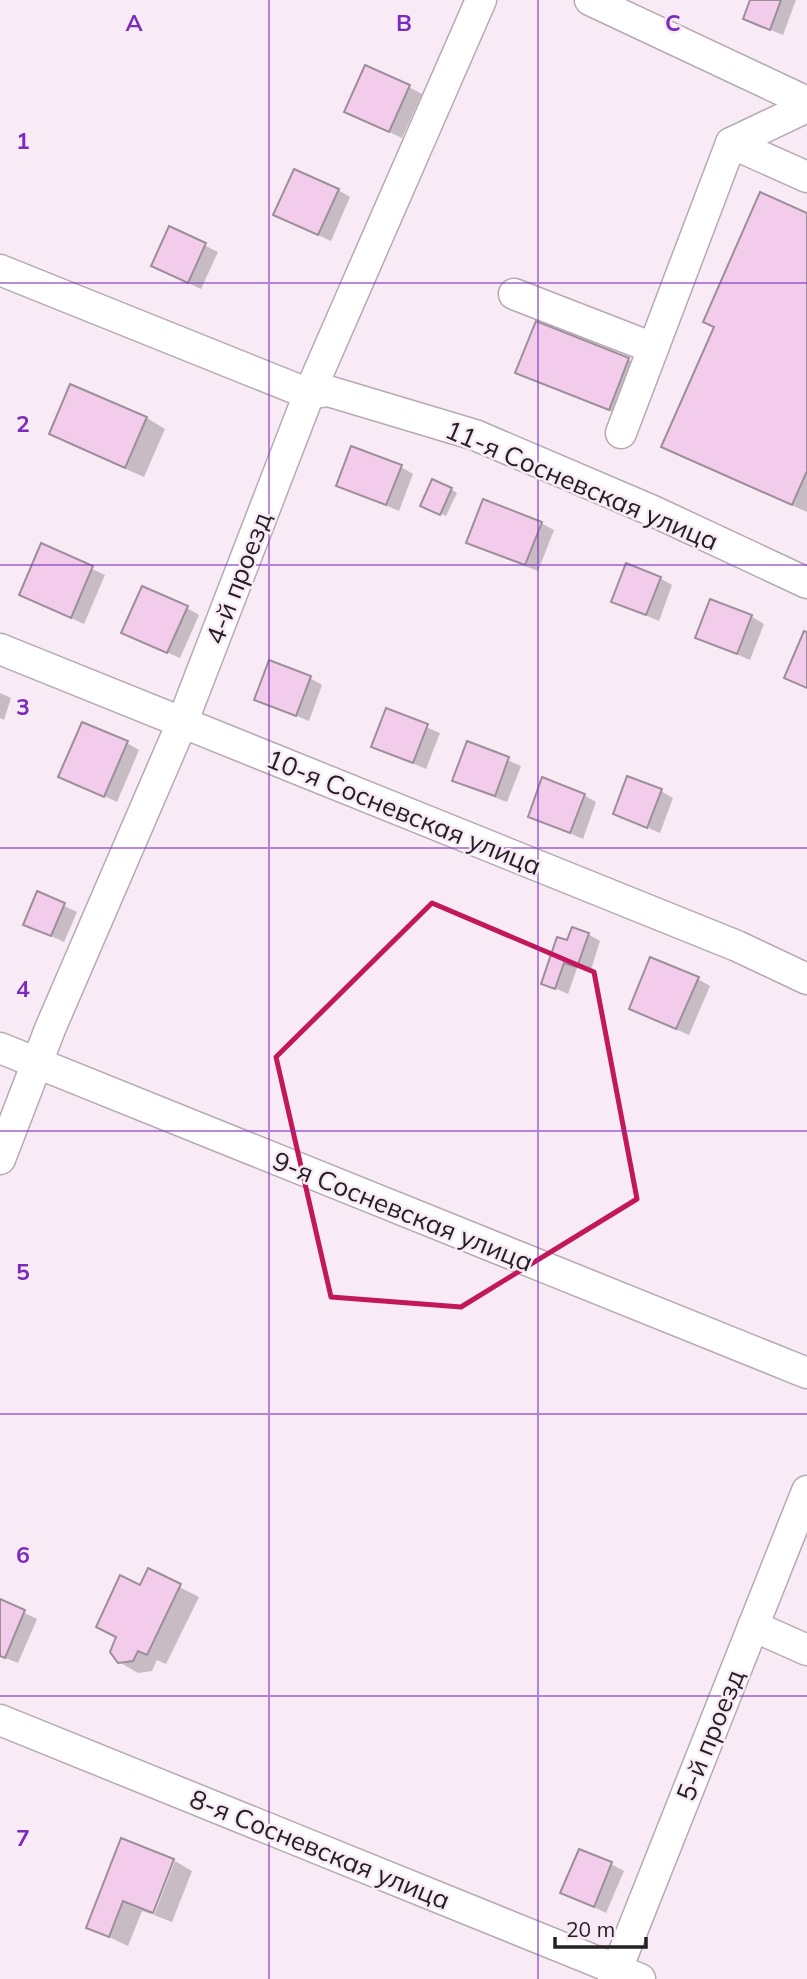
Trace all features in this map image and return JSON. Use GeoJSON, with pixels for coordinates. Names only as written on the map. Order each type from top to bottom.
{"type":"FeatureCollection","features":[{"type":"Feature","properties":{"kind":"street","name":"4-й проезд"},"geometry":{"type":"LineString","coordinates":[[0,1159],[37,1063],[182,723],[309,394],[481,0]]}},
{"type":"Feature","properties":{"kind":"street"},"geometry":{"type":"LineString","coordinates":[[590,0],[807,102]]}},
{"type":"Feature","properties":{"kind":"street"},"geometry":{"type":"LineString","coordinates":[[621,433],[731,143],[807,107]]}},
{"type":"Feature","properties":{"kind":"street"},"geometry":{"type":"LineString","coordinates":[[731,143],[807,177]]}},
{"type":"Feature","properties":{"kind":"street","name":"11-я Сосневская улица"},"geometry":{"type":"LineString","coordinates":[[0,270],[309,394],[328,391],[475,435],[653,511],[807,583]]}},
{"type":"Feature","properties":{"kind":"street"},"geometry":{"type":"LineString","coordinates":[[514,294],[653,348]]}},
{"type":"Feature","properties":{"kind":"street","name":"10-я Сосневская улица"},"geometry":{"type":"LineString","coordinates":[[0,649],[724,941],[807,979]]}},
{"type":"Feature","properties":{"kind":"street","name":"9-я Сосневская улица"},"geometry":{"type":"LineString","coordinates":[[0,1048],[807,1373]]}},
{"type":"Feature","properties":{"kind":"street","name":"5-й проезд"},"geometry":{"type":"LineString","coordinates":[[623,1976],[753,1626],[807,1491]]}},
{"type":"Feature","properties":{"kind":"street"},"geometry":{"type":"LineString","coordinates":[[753,1626],[807,1650]]}},
{"type":"Feature","properties":{"kind":"street","name":"8-я Сосневская улица"},"geometry":{"type":"LineString","coordinates":[[0,1720],[623,1976]]}},
{"type":"Feature","properties":{"kind":"highlighted area"},"geometry":{"type":"Polygon","coordinates":[[[432,903],[594,972],[637,1199],[461,1307],[331,1297],[276,1057],[432,903]]]}},
{"type":"Feature","properties":{"kind":"building"},"geometry":{"type":"Polygon","coordinates":[[[750,0],[781,0],[770,30],[743,19],[750,0]]]}},
{"type":"Feature","properties":{"kind":"building"},"geometry":{"type":"Polygon","coordinates":[[[365,65],[410,85],[389,132],[344,112],[365,65]]]}},
{"type":"Feature","properties":{"kind":"building"},"geometry":{"type":"Polygon","coordinates":[[[294,169],[339,189],[318,235],[273,215],[294,169]]]}},
{"type":"Feature","properties":{"kind":"building"},"geometry":{"type":"Polygon","coordinates":[[[760,192],[807,213],[807,471],[792,505],[661,447],[714,327],[703,322],[760,192]]]}},
{"type":"Feature","properties":{"kind":"building"},"geometry":{"type":"Polygon","coordinates":[[[169,226],[206,243],[188,283],[151,266],[169,226]]]}},
{"type":"Feature","properties":{"kind":"building"},"geometry":{"type":"Polygon","coordinates":[[[536,321],[629,358],[609,410],[515,373],[536,321]]]}},
{"type":"Feature","properties":{"kind":"building"},"geometry":{"type":"Polygon","coordinates":[[[70,384],[147,417],[125,468],[49,434],[70,384]]]}},
{"type":"Feature","properties":{"kind":"building"},"geometry":{"type":"Polygon","coordinates":[[[351,446],[402,465],[386,505],[336,486],[351,446]]]}},
{"type":"Feature","properties":{"kind":"building"},"geometry":{"type":"Polygon","coordinates":[[[432,479],[452,488],[440,515],[420,506],[432,479]]]}},
{"type":"Feature","properties":{"kind":"building"},"geometry":{"type":"Polygon","coordinates":[[[483,499],[542,522],[525,565],[466,543],[483,499]]]}},
{"type":"Feature","properties":{"kind":"building"},"geometry":{"type":"Polygon","coordinates":[[[41,543],[93,566],[71,618],[19,595],[41,543]]]}},
{"type":"Feature","properties":{"kind":"building"},"geometry":{"type":"Polygon","coordinates":[[[626,563],[661,577],[646,615],[611,602],[626,563]]]}},
{"type":"Feature","properties":{"kind":"building"},"geometry":{"type":"Polygon","coordinates":[[[142,586],[188,606],[167,653],[121,633],[142,586]]]}},
{"type":"Feature","properties":{"kind":"building"},"geometry":{"type":"Polygon","coordinates":[[[710,599],[752,615],[737,654],[695,638],[710,599]]]}},
{"type":"Feature","properties":{"kind":"building"},"geometry":{"type":"Polygon","coordinates":[[[804,631],[807,632],[807,688],[784,678],[804,631]]]}},
{"type":"Feature","properties":{"kind":"building"},"geometry":{"type":"Polygon","coordinates":[[[269,660],[311,676],[296,716],[254,700],[269,660]]]}},
{"type":"Feature","properties":{"kind":"building"},"geometry":{"type":"Polygon","coordinates":[[[386,708],[428,724],[413,763],[371,747],[386,708]]]}},
{"type":"Feature","properties":{"kind":"building"},"geometry":{"type":"Polygon","coordinates":[[[82,722],[128,741],[104,797],[58,777],[82,722]]]}},
{"type":"Feature","properties":{"kind":"building"},"geometry":{"type":"Polygon","coordinates":[[[467,741],[509,757],[495,796],[452,781],[467,741]]]}},
{"type":"Feature","properties":{"kind":"building"},"geometry":{"type":"Polygon","coordinates":[[[627,776],[662,789],[647,828],[613,814],[627,776]]]}},
{"type":"Feature","properties":{"kind":"building"},"geometry":{"type":"Polygon","coordinates":[[[542,777],[585,794],[570,833],[528,817],[542,777]]]}},
{"type":"Feature","properties":{"kind":"building"},"geometry":{"type":"Polygon","coordinates":[[[37,891],[65,903],[51,936],[23,925],[37,891]]]}},
{"type":"Feature","properties":{"kind":"building"},"geometry":{"type":"Polygon","coordinates":[[[572,927],[589,933],[577,967],[564,963],[555,989],[541,984],[557,937],[567,940],[572,927]]]}},
{"type":"Feature","properties":{"kind":"building"},"geometry":{"type":"Polygon","coordinates":[[[650,957],[699,977],[676,1029],[629,1009],[650,957]]]}},
{"type":"Feature","properties":{"kind":"building"},"geometry":{"type":"Polygon","coordinates":[[[148,1568],[181,1584],[147,1655],[138,1651],[133,1661],[118,1663],[110,1652],[116,1637],[96,1627],[120,1575],[140,1585],[148,1568]]]}},
{"type":"Feature","properties":{"kind":"building"},"geometry":{"type":"Polygon","coordinates":[[[0,1599],[25,1610],[5,1658],[0,1656],[0,1599]]]}},
{"type":"Feature","properties":{"kind":"building"},"geometry":{"type":"Polygon","coordinates":[[[121,1838],[174,1859],[153,1913],[123,1901],[109,1937],[86,1928],[121,1838]]]}},
{"type":"Feature","properties":{"kind":"building"},"geometry":{"type":"Polygon","coordinates":[[[579,1849],[612,1862],[594,1907],[560,1893],[579,1849]]]}}]}
